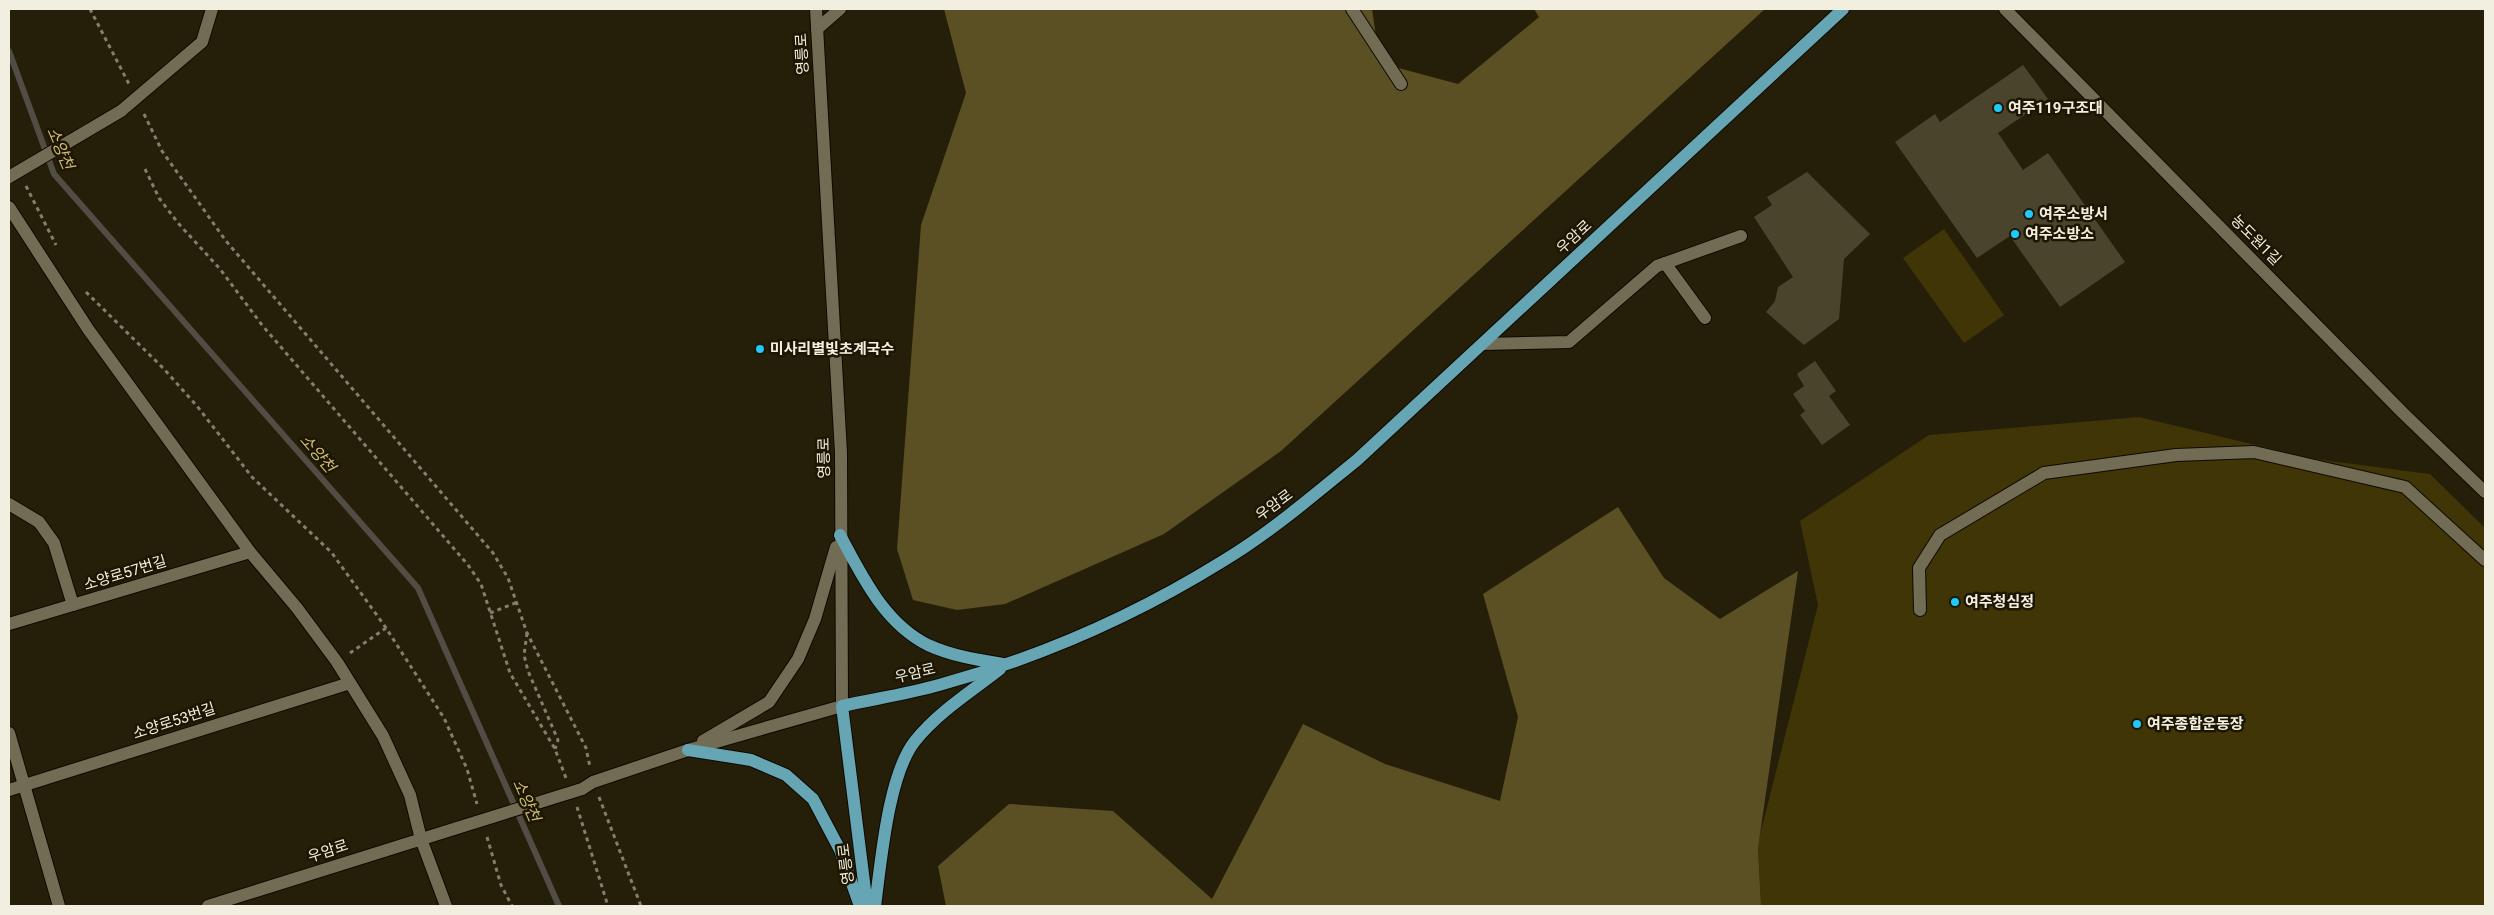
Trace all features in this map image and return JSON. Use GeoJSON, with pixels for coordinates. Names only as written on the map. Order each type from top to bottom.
{"type":"FeatureCollection","features":[{"type":"Feature","properties":{"kind":"main road","name":"우암로"},"geometry":{"type":"LineString","coordinates":[[842,706],[938,686],[1006,665],[1076,637],[1151,601],[1224,561],[1294,512],[1357,460],[1843,9]]}},
{"type":"Feature","properties":{"kind":"main road"},"geometry":{"type":"LineString","coordinates":[[840,535],[871,593],[899,624],[927,644],[960,656],[1006,665]]}},
{"type":"Feature","properties":{"kind":"main road"},"geometry":{"type":"LineString","coordinates":[[875,906],[889,813],[900,772],[915,741],[941,715],[1006,665]]}},
{"type":"Feature","properties":{"kind":"main road","name":"영릉로"},"geometry":{"type":"LineString","coordinates":[[842,706],[867,906]]}},
{"type":"Feature","properties":{"kind":"main road"},"geometry":{"type":"LineString","coordinates":[[688,750],[751,760],[786,775],[814,799],[840,850],[860,906]]}},
{"type":"Feature","properties":{"kind":"street"},"geometry":{"type":"LineString","coordinates":[[15,178],[137,100],[202,42],[212,9]]}},
{"type":"Feature","properties":{"kind":"street","name":"영릉로"},"geometry":{"type":"LineString","coordinates":[[816,9],[841,452],[842,706]]}},
{"type":"Feature","properties":{"kind":"street"},"geometry":{"type":"LineString","coordinates":[[817,29],[840,9]]}},
{"type":"Feature","properties":{"kind":"street"},"geometry":{"type":"LineString","coordinates":[[1352,9],[1401,84]]}},
{"type":"Feature","properties":{"kind":"street","name":"농도원1길"},"geometry":{"type":"LineString","coordinates":[[2005,9],[2403,412],[2485,492]]}},
{"type":"Feature","properties":{"kind":"street"},"geometry":{"type":"LineString","coordinates":[[9,207],[88,330],[250,552],[297,608],[350,682],[383,736],[410,795],[421,839],[446,906]]}},
{"type":"Feature","properties":{"kind":"street"},"geometry":{"type":"LineString","coordinates":[[1483,344],[1569,342],[1657,266],[1741,236]]}},
{"type":"Feature","properties":{"kind":"street"},"geometry":{"type":"LineString","coordinates":[[1665,263],[1705,318]]}},
{"type":"Feature","properties":{"kind":"street"},"geometry":{"type":"LineString","coordinates":[[1920,610],[1919,568],[1940,535],[2044,473],[2176,455],[2254,452],[2405,487],[2485,560]]}},
{"type":"Feature","properties":{"kind":"street"},"geometry":{"type":"LineString","coordinates":[[9,504],[39,522],[54,543],[73,605]]}},
{"type":"Feature","properties":{"kind":"street"},"geometry":{"type":"LineString","coordinates":[[688,750],[769,702],[798,659],[815,619],[840,535]]}},
{"type":"Feature","properties":{"kind":"street","name":"소양로57번길"},"geometry":{"type":"LineString","coordinates":[[9,624],[250,552]]}},
{"type":"Feature","properties":{"kind":"street","name":"소양로53번길"},"geometry":{"type":"LineString","coordinates":[[9,790],[350,682]]}},
{"type":"Feature","properties":{"kind":"street","name":"우암로"},"geometry":{"type":"LineString","coordinates":[[208,906],[457,828],[688,750],[842,706]]}},
{"type":"Feature","properties":{"kind":"street"},"geometry":{"type":"LineString","coordinates":[[9,733],[59,906]]}},
{"type":"Feature","properties":{"kind":"path"},"geometry":{"type":"LineString","coordinates":[[90,9],[162,151],[226,241],[493,553],[508,578],[518,602],[527,633],[586,748],[587,785],[641,906]]}},
{"type":"Feature","properties":{"kind":"path"},"geometry":{"type":"LineString","coordinates":[[145,170],[159,198],[178,223],[220,269],[262,325],[468,565],[481,584],[510,673],[555,749],[568,785]]}},
{"type":"Feature","properties":{"kind":"path"},"geometry":{"type":"LineString","coordinates":[[15,178],[60,253]]}},
{"type":"Feature","properties":{"kind":"path"},"geometry":{"type":"LineString","coordinates":[[81,285],[90,297],[163,368],[197,406],[252,477],[332,553],[386,628],[444,718],[467,769],[480,814]]}},
{"type":"Feature","properties":{"kind":"path"},"geometry":{"type":"LineString","coordinates":[[490,613],[518,602]]}},
{"type":"Feature","properties":{"kind":"path"},"geometry":{"type":"LineString","coordinates":[[337,662],[386,628]]}},
{"type":"Feature","properties":{"kind":"path"},"geometry":{"type":"LineString","coordinates":[[527,633],[524,654],[528,671],[558,740],[555,749]]}},
{"type":"Feature","properties":{"kind":"path"},"geometry":{"type":"LineString","coordinates":[[575,802],[608,906]]}},
{"type":"Feature","properties":{"kind":"path"},"geometry":{"type":"LineString","coordinates":[[485,831],[501,884],[512,906]]}},
{"type":"Feature","properties":{"kind":"shaded area"},"geometry":{"type":"Polygon","coordinates":[[[944,9],[1372,9],[1380,63],[1458,84],[1539,17],[1534,9],[1765,9],[1281,451],[1164,534],[1005,604],[957,610],[913,600],[897,549],[921,225],[966,93],[944,9]]]}},
{"type":"Feature","properties":{"kind":"shaded area"},"geometry":{"type":"Polygon","coordinates":[[[1944,229],[2004,315],[1964,343],[1903,258],[1944,229]]]}},
{"type":"Feature","properties":{"kind":"shaded area","name":"여주종합운동장"},"geometry":{"type":"Polygon","coordinates":[[[2139,417],[2314,459],[2430,474],[2485,528],[2485,906],[1761,906],[1758,843],[1818,605],[1800,521],[1929,435],[2139,417]]]}},
{"type":"Feature","properties":{"kind":"shaded area"},"geometry":{"type":"Polygon","coordinates":[[[1618,507],[1664,578],[1720,619],[1798,571],[1758,848],[1761,906],[946,906],[938,866],[1009,804],[1113,811],[1212,899],[1303,724],[1385,764],[1500,801],[1518,717],[1483,594],[1618,507]]]}},
{"type":"Feature","properties":{"kind":"building"},"geometry":{"type":"Polygon","coordinates":[[[2023,65],[2048,99],[1998,133],[2023,170],[2048,153],[2125,262],[2060,307],[2010,236],[1977,258],[1895,142],[1935,114],[1940,122],[2023,65]]]}},
{"type":"Feature","properties":{"kind":"building"},"geometry":{"type":"Polygon","coordinates":[[[1807,172],[1870,234],[1844,259],[1839,319],[1804,345],[1766,312],[1775,301],[1778,287],[1793,277],[1754,217],[1772,205],[1767,197],[1807,172]]]}},
{"type":"Feature","properties":{"kind":"building"},"geometry":{"type":"Polygon","coordinates":[[[1815,361],[1836,391],[1829,396],[1850,425],[1822,445],[1800,415],[1805,411],[1793,394],[1804,386],[1797,374],[1815,361]]]}},
{"type":"Feature","properties":{"kind":"waterway","name":"소양천"},"geometry":{"type":"LineString","coordinates":[[9,51],[54,174],[418,588],[559,906]]}},
{"type":"Feature","properties":{"kind":"place","name":"여주119구조대"},"geometry":{"type":"Point","coordinates":[1998,108]}},
{"type":"Feature","properties":{"kind":"place","name":"여주소방서"},"geometry":{"type":"Point","coordinates":[2029,214]}},
{"type":"Feature","properties":{"kind":"place","name":"여주소방소"},"geometry":{"type":"Point","coordinates":[2015,234]}},
{"type":"Feature","properties":{"kind":"place","name":"미사리별빛초계국수"},"geometry":{"type":"Point","coordinates":[760,349]}},
{"type":"Feature","properties":{"kind":"place","name":"여주청심정"},"geometry":{"type":"Point","coordinates":[1955,602]}},
{"type":"Feature","properties":{"kind":"place","name":"여주종합운동장"},"geometry":{"type":"Point","coordinates":[2137,724]}}]}
